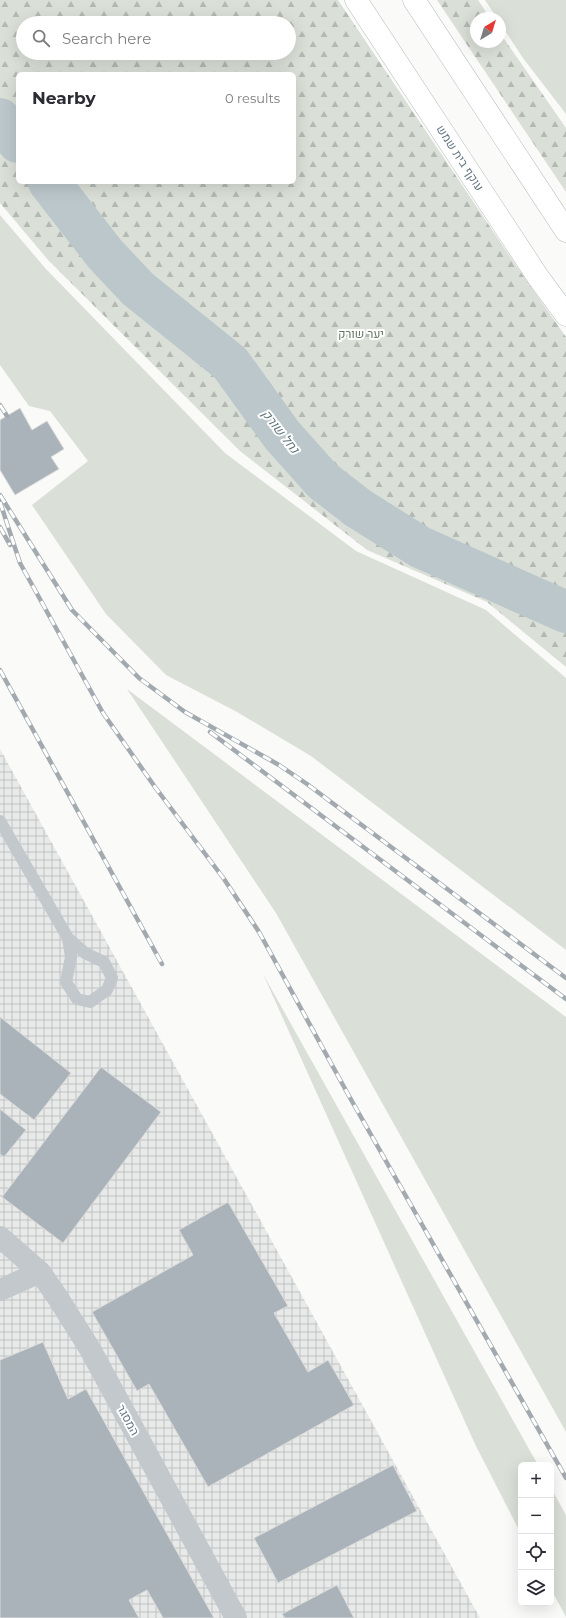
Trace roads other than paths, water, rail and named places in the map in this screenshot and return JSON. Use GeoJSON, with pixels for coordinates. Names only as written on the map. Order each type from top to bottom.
{"type":"FeatureCollection","features":[{"type":"Feature","properties":{"kind":"main road","name":"עוקף בית שמש"},"geometry":{"type":"LineString","coordinates":[[356,0],[538,277],[566,315]]}},
{"type":"Feature","properties":{"kind":"main road"},"geometry":{"type":"LineString","coordinates":[[414,0],[566,231]]}},
{"type":"Feature","properties":{"kind":"street","name":"המסגר"},"geometry":{"type":"LineString","coordinates":[[0,1237],[40,1272],[58,1298],[90,1350],[236,1618]]}},
{"type":"Feature","properties":{"kind":"street"},"geometry":{"type":"LineString","coordinates":[[0,1290],[40,1272]]}},
{"type":"Feature","properties":{"kind":"lane"},"geometry":{"type":"LineString","coordinates":[[0,821],[68,938],[85,953],[104,962],[112,978],[107,990],[90,1002],[77,999],[66,982],[71,957],[68,938]]}},
{"type":"Feature","properties":{"kind":"waterway","name":"נחל שורק"},"geometry":{"type":"LineString","coordinates":[[0,119],[16,139]]}},
{"type":"Feature","properties":{"kind":"waterway","name":"נחל שורק"},"geometry":{"type":"LineString","coordinates":[[51,184],[105,254],[138,289],[230,363],[282,435],[323,481],[358,508],[420,547],[566,612]]}},
{"type":"Feature","properties":{"kind":"railway"},"geometry":{"type":"LineString","coordinates":[[0,405],[7,416]]}},
{"type":"Feature","properties":{"kind":"railway"},"geometry":{"type":"LineString","coordinates":[[0,495],[72,610],[139,678],[185,712],[279,765],[307,784],[566,978]]}},
{"type":"Feature","properties":{"kind":"railway"},"geometry":{"type":"LineString","coordinates":[[0,502],[20,563],[103,713],[155,787],[224,879],[259,932],[349,1096],[566,1478]]}},
{"type":"Feature","properties":{"kind":"railway"},"geometry":{"type":"LineString","coordinates":[[0,527],[10,545]]}},
{"type":"Feature","properties":{"kind":"railway"},"geometry":{"type":"LineString","coordinates":[[0,670],[162,964]]}},
{"type":"Feature","properties":{"kind":"railway"},"geometry":{"type":"LineString","coordinates":[[210,732],[566,999]]}},
{"type":"Feature","properties":{"kind":"park label","name":"יער שורק"},"geometry":{"type":"Point","coordinates":[361,334]}}]}
